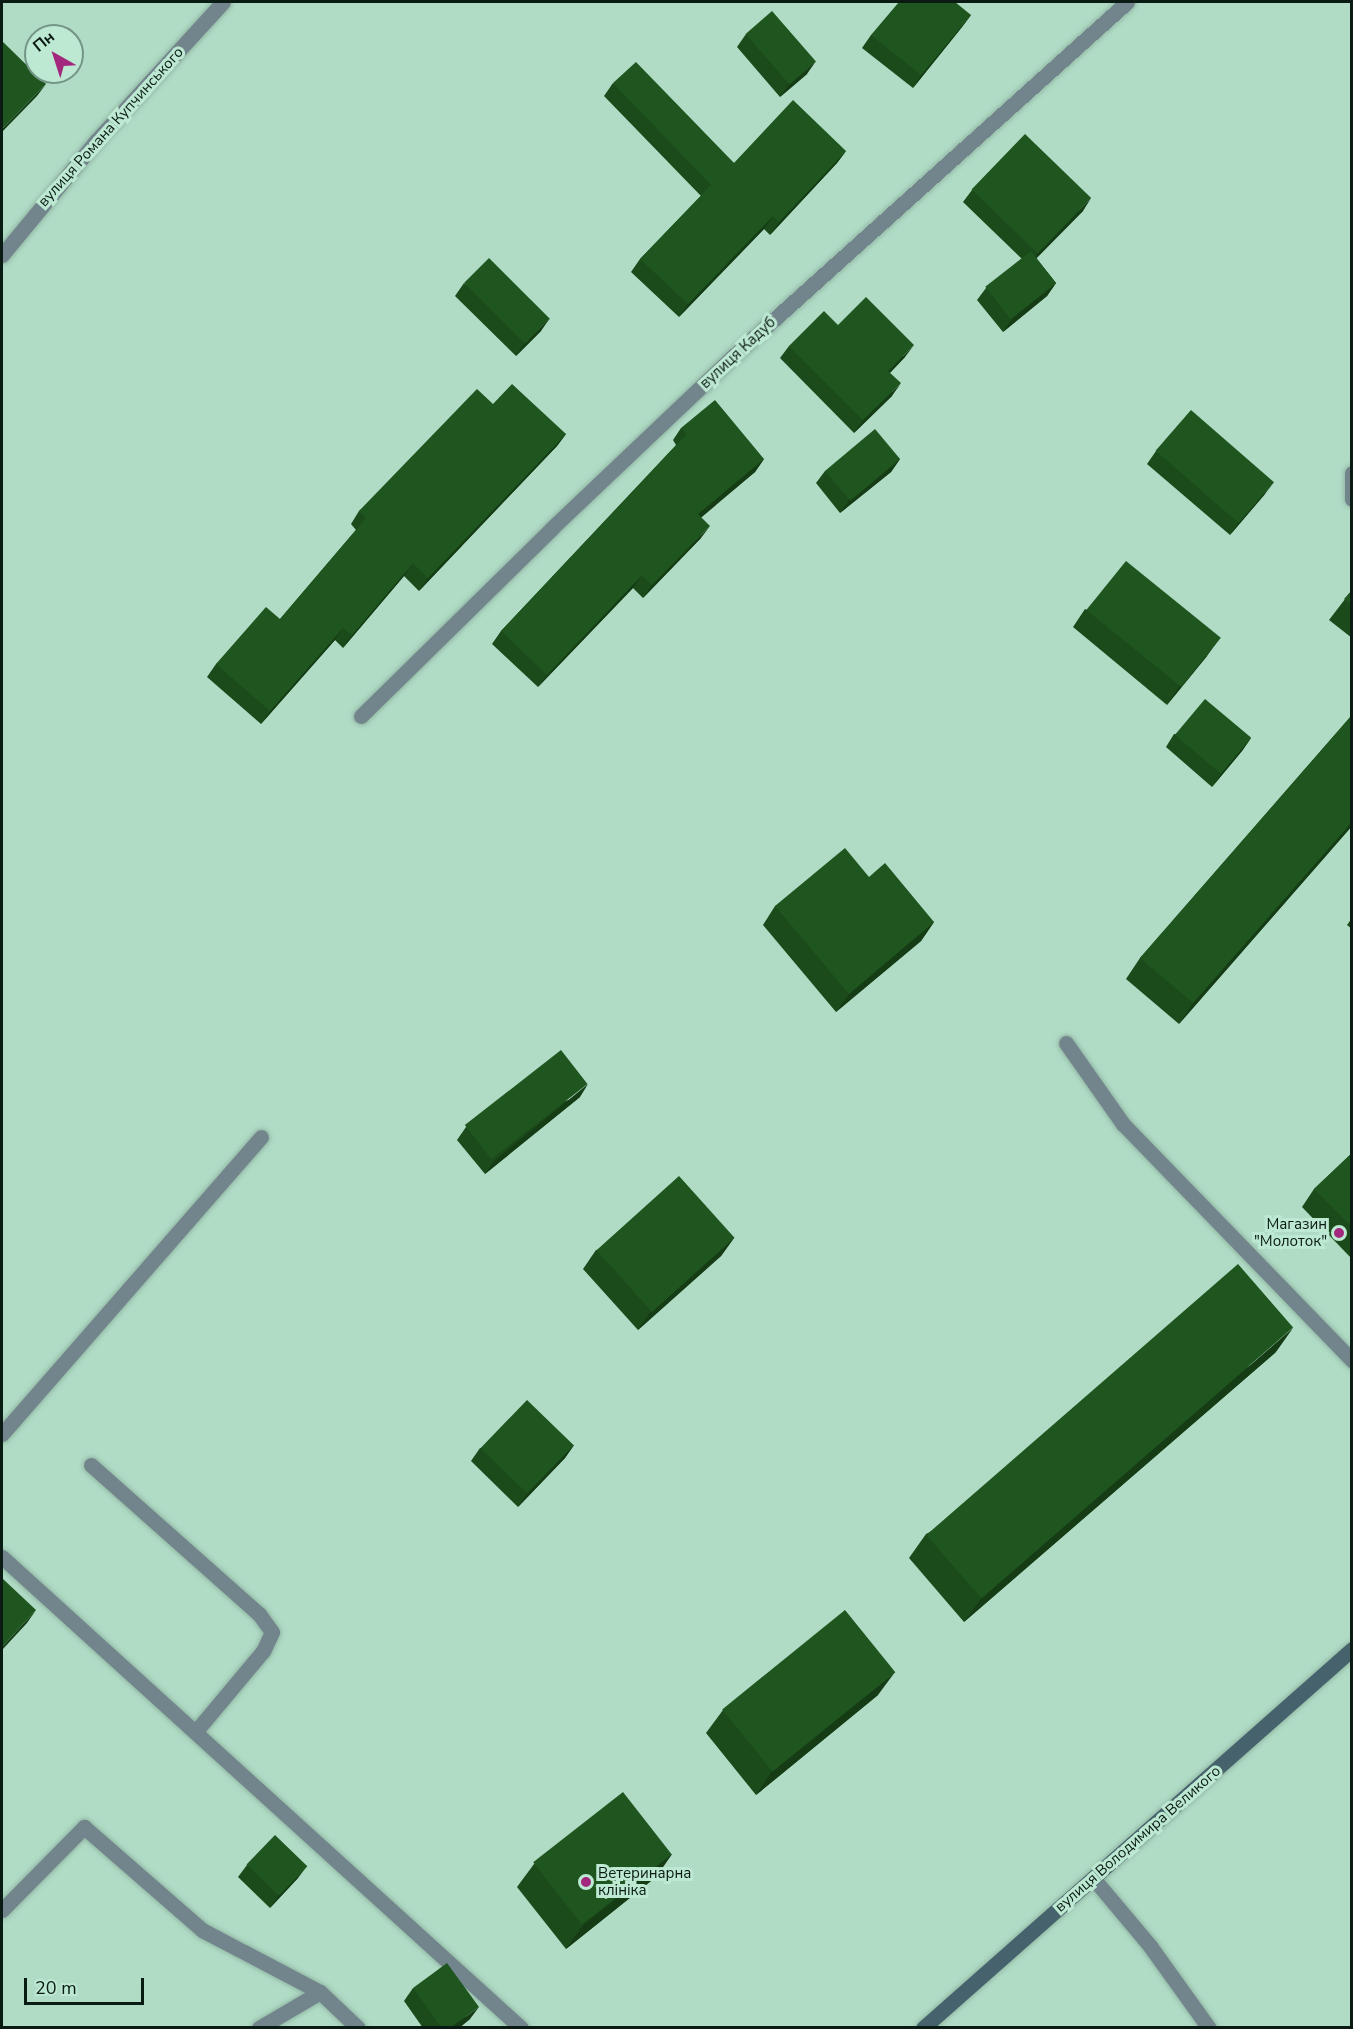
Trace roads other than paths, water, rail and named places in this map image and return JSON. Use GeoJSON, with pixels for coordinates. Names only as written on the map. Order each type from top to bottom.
{"type":"FeatureCollection","features":[{"type":"Feature","properties":{"kind":"main road","name":"вулиця Володимира Великого"},"geometry":{"type":"LineString","coordinates":[[923,2028],[1352,1649]]}},
{"type":"Feature","properties":{"kind":"street","name":"вулиця Романа Купчинського"},"geometry":{"type":"LineString","coordinates":[[2,255],[96,141],[223,2]]}},
{"type":"Feature","properties":{"kind":"street","name":"вулиця Кадуб"},"geometry":{"type":"LineString","coordinates":[[362,716],[730,359],[1127,2]]}},
{"type":"Feature","properties":{"kind":"street"},"geometry":{"type":"LineString","coordinates":[[1352,473],[1352,499]]}},
{"type":"Feature","properties":{"kind":"street"},"geometry":{"type":"LineString","coordinates":[[1066,1043],[1123,1124],[1352,1360]]}},
{"type":"Feature","properties":{"kind":"street"},"geometry":{"type":"LineString","coordinates":[[2,1434],[261,1137]]}},
{"type":"Feature","properties":{"kind":"street"},"geometry":{"type":"LineString","coordinates":[[91,1465],[259,1614],[272,1632],[263,1651],[197,1730]]}},
{"type":"Feature","properties":{"kind":"street"},"geometry":{"type":"LineString","coordinates":[[2,1557],[197,1730],[521,2028]]}},
{"type":"Feature","properties":{"kind":"street"},"geometry":{"type":"LineString","coordinates":[[2,1910],[84,1827],[202,1930],[320,1992],[358,2028]]}},
{"type":"Feature","properties":{"kind":"street"},"geometry":{"type":"LineString","coordinates":[[1094,1878],[1150,1946],[1209,2028]]}},
{"type":"Feature","properties":{"kind":"street"},"geometry":{"type":"LineString","coordinates":[[259,2028],[320,1992]]}},
{"type":"Feature","properties":{"kind":"place","name":"Магазин \"Молоток\""},"geometry":{"type":"Point","coordinates":[1339,1233]}},
{"type":"Feature","properties":{"kind":"place","name":"Ветеринарна клініка"},"geometry":{"type":"Point","coordinates":[586,1882]}}]}
